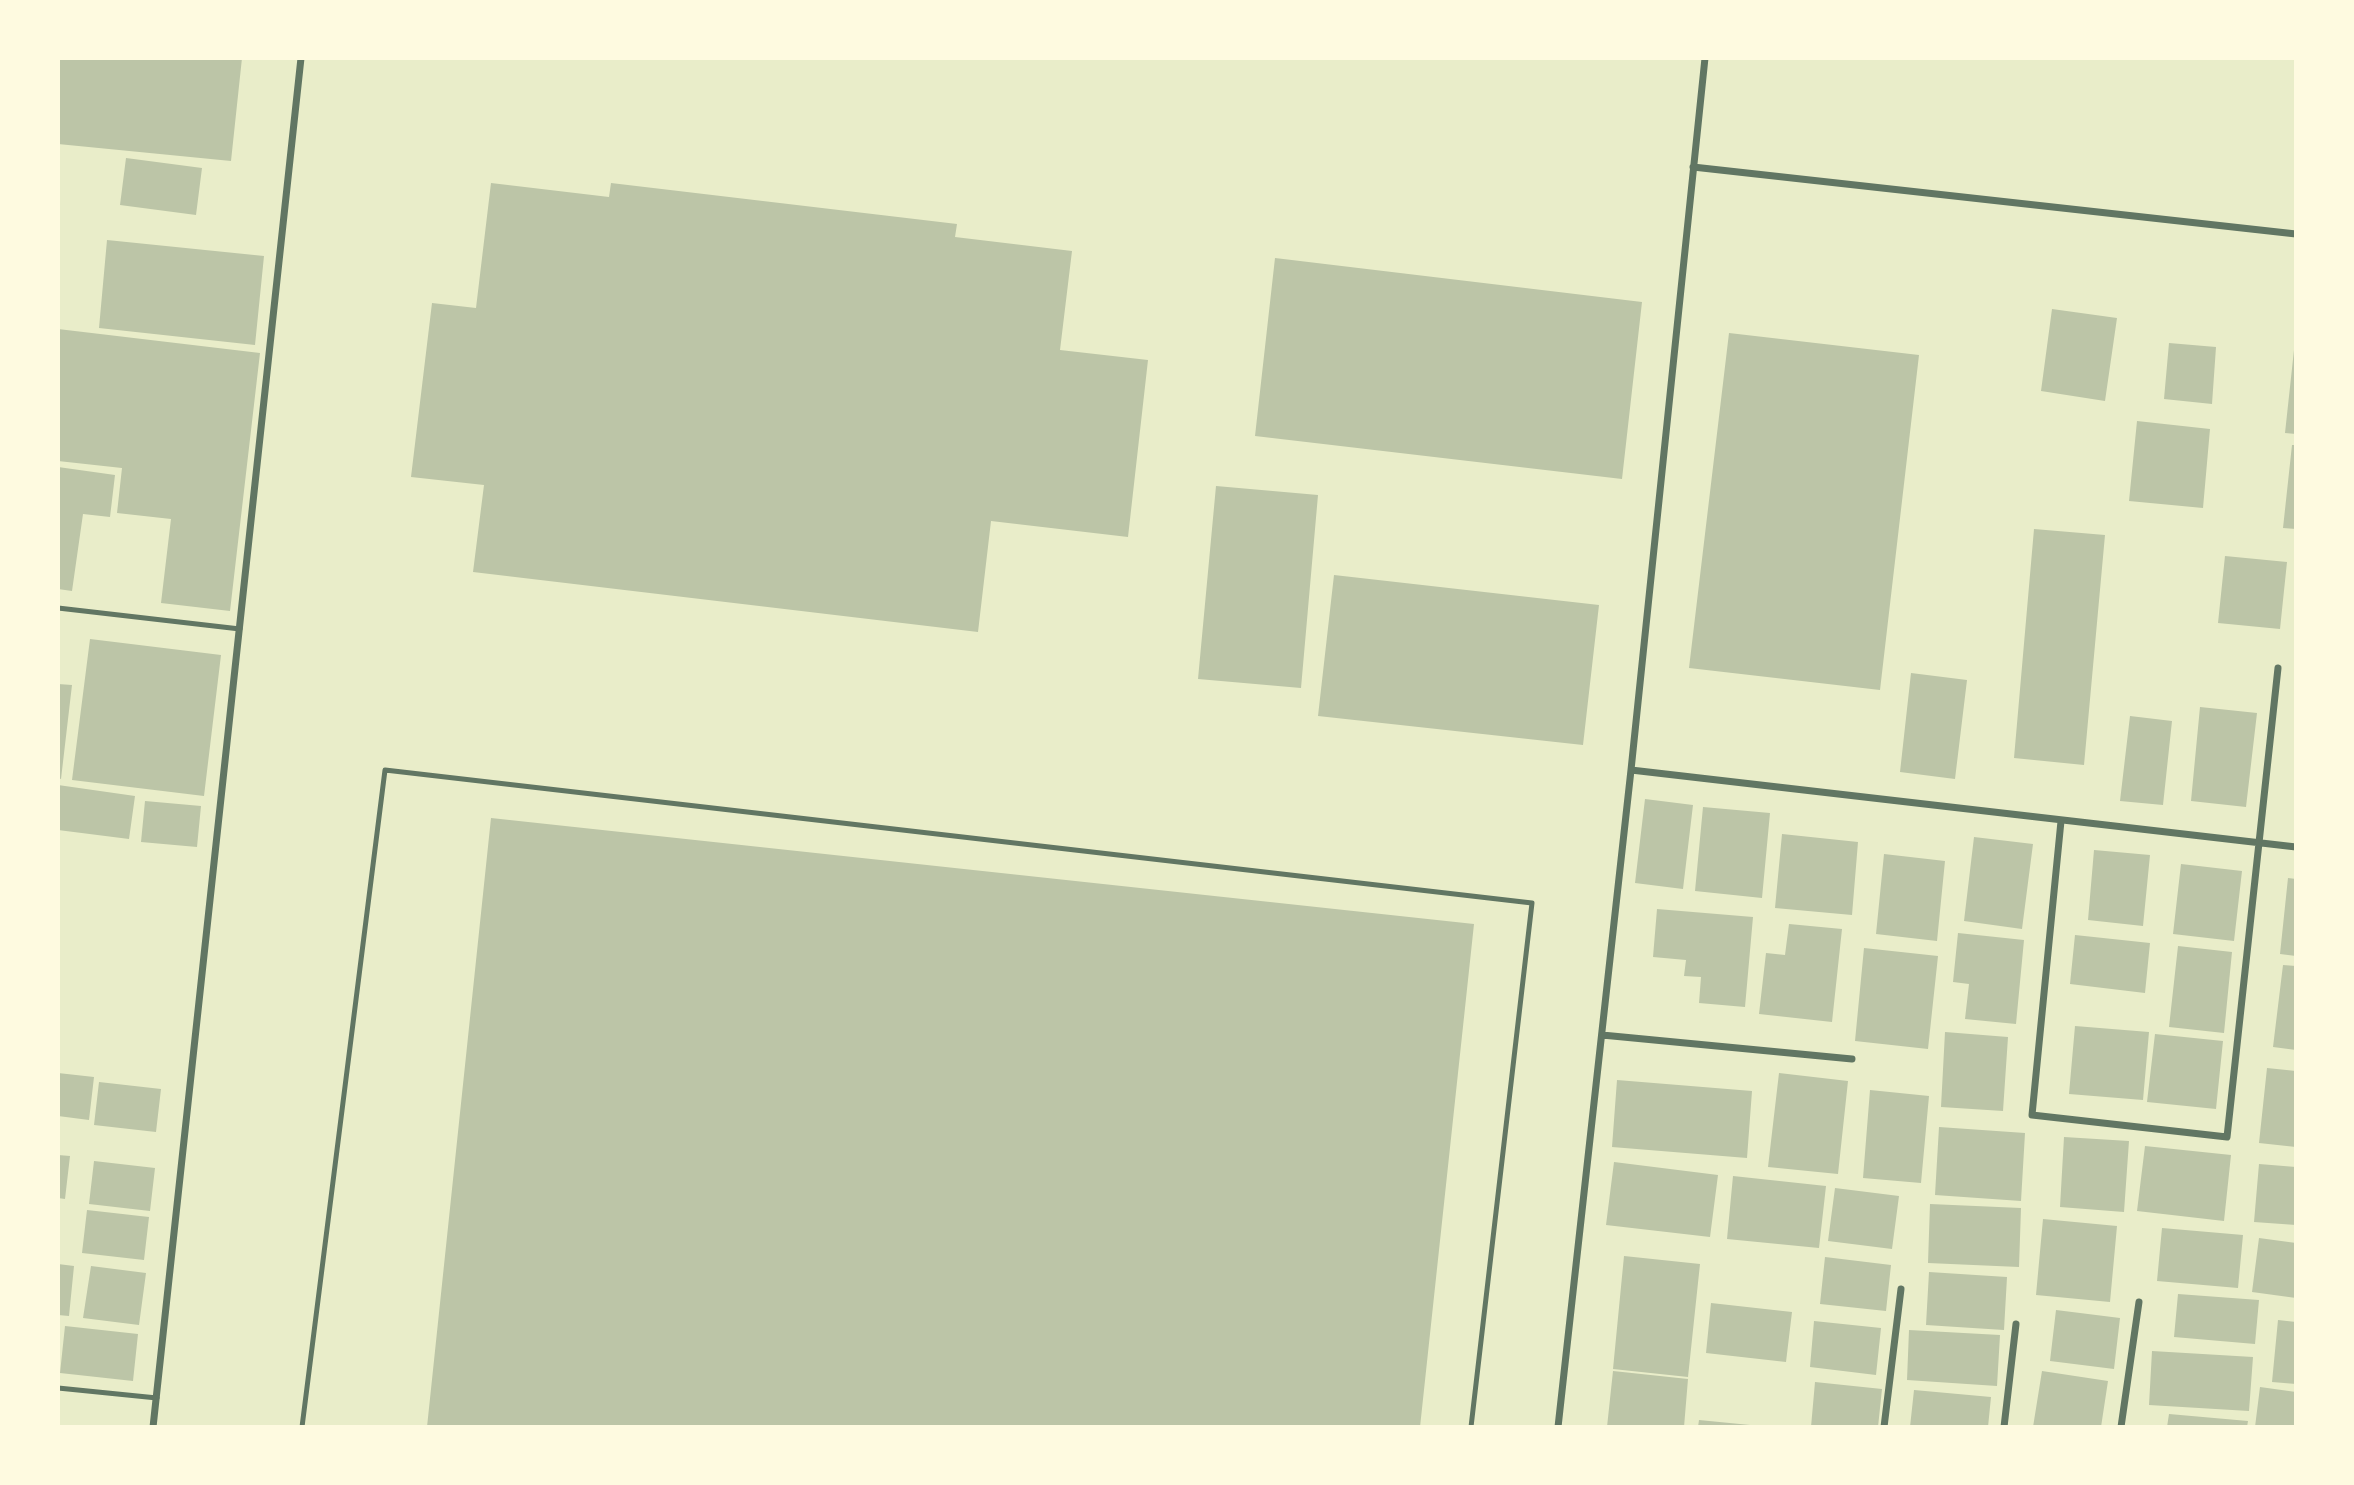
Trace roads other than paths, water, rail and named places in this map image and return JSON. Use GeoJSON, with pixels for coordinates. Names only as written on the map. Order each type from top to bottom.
{"type":"FeatureCollection","features":[{"type":"Feature","properties":{"kind":"street"},"geometry":{"type":"LineString","coordinates":[[153,1427],[301,58]]}},
{"type":"Feature","properties":{"kind":"street"},"geometry":{"type":"LineString","coordinates":[[1558,1427],[1631,770],[1705,58]]}},
{"type":"Feature","properties":{"kind":"street"},"geometry":{"type":"LineString","coordinates":[[1693,167],[2296,234]]}},
{"type":"Feature","properties":{"kind":"street"},"geometry":{"type":"LineString","coordinates":[[2061,821],[2032,1115],[2227,1137],[2278,668]]}},
{"type":"Feature","properties":{"kind":"street"},"geometry":{"type":"LineString","coordinates":[[1631,770],[2296,847]]}},
{"type":"Feature","properties":{"kind":"street"},"geometry":{"type":"LineString","coordinates":[[1602,1035],[1852,1059]]}},
{"type":"Feature","properties":{"kind":"street"},"geometry":{"type":"LineString","coordinates":[[1884,1427],[1901,1289]]}},
{"type":"Feature","properties":{"kind":"street"},"geometry":{"type":"LineString","coordinates":[[2121,1427],[2139,1302]]}},
{"type":"Feature","properties":{"kind":"street"},"geometry":{"type":"LineString","coordinates":[[2004,1427],[2016,1324]]}},
{"type":"Feature","properties":{"kind":"lane"},"geometry":{"type":"LineString","coordinates":[[58,608],[240,629]]}},
{"type":"Feature","properties":{"kind":"lane"},"geometry":{"type":"LineString","coordinates":[[302,1427],[385,770],[1531,903],[1471,1427]]}},
{"type":"Feature","properties":{"kind":"lane"},"geometry":{"type":"LineString","coordinates":[[58,1388],[156,1398]]}}]}
